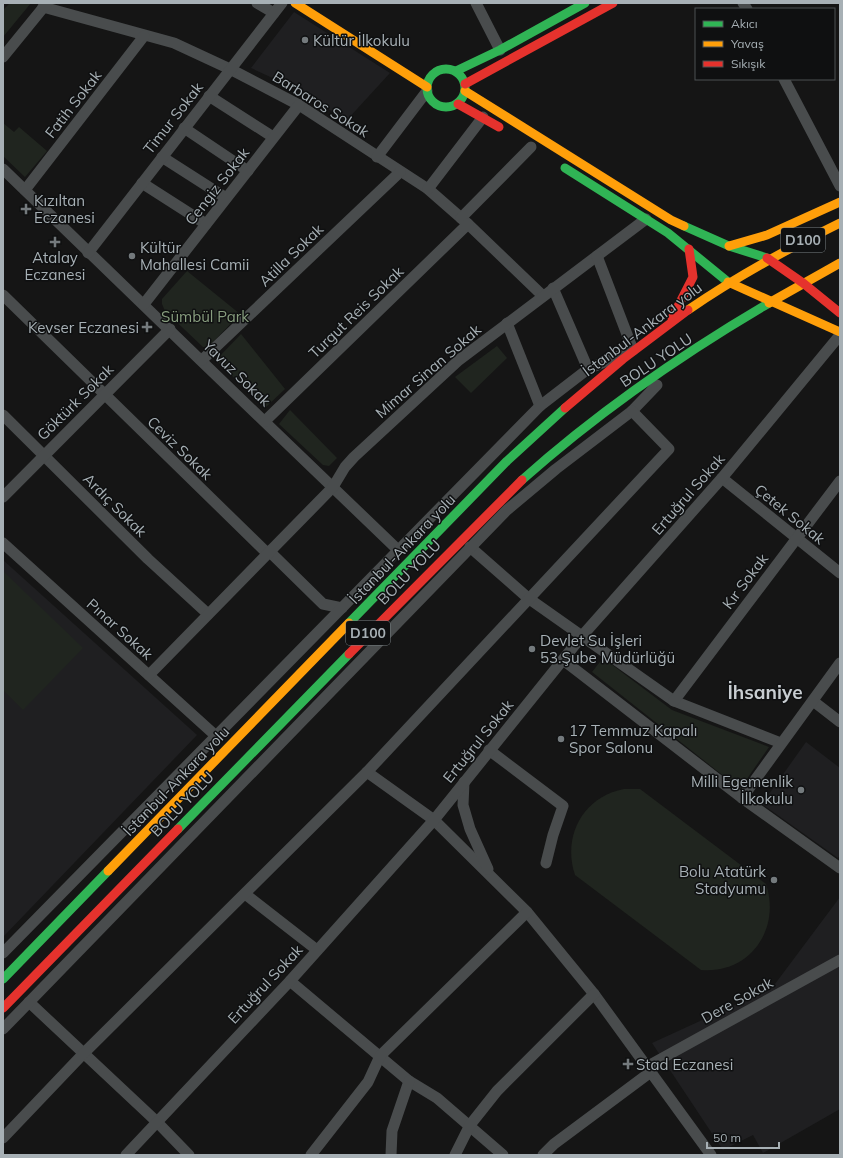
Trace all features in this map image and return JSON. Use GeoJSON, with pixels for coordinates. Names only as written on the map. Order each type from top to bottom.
{"type":"FeatureCollection","features":[{"type":"Feature","properties":{"kind":"main road"},"geometry":{"type":"LineString","coordinates":[[295,3],[427,89]]}},
{"type":"Feature","properties":{"kind":"main road"},"geometry":{"type":"LineString","coordinates":[[456,71],[464,79],[465,88],[458,104],[452,107],[439,106],[429,98],[427,89],[428,74],[443,69],[456,71],[500,50],[572,6],[585,3]]}},
{"type":"Feature","properties":{"kind":"main road"},"geometry":{"type":"LineString","coordinates":[[465,88],[613,3]]}},
{"type":"Feature","properties":{"kind":"main road"},"geometry":{"type":"LineString","coordinates":[[465,88],[671,220],[729,246],[767,258],[803,283],[840,313]]}},
{"type":"Feature","properties":{"kind":"main road"},"geometry":{"type":"LineString","coordinates":[[458,104],[507,132]]}},
{"type":"Feature","properties":{"kind":"main road"},"geometry":{"type":"LineString","coordinates":[[558,164],[646,219],[689,249],[728,282],[840,334]]}},
{"type":"Feature","properties":{"kind":"main road"},"geometry":{"type":"LineString","coordinates":[[729,246],[767,235],[840,202]]}},
{"type":"Feature","properties":{"kind":"main road","name":"D100"},"geometry":{"type":"LineString","coordinates":[[767,258],[840,223]]}},
{"type":"Feature","properties":{"kind":"main road"},"geometry":{"type":"LineString","coordinates":[[669,324],[693,277],[689,249]]}},
{"type":"Feature","properties":{"kind":"main road","name":"İstanbul-Ankara yolu"},"geometry":{"type":"LineString","coordinates":[[3,979],[507,461],[571,401],[633,350],[728,282],[767,258]]}},
{"type":"Feature","properties":{"kind":"main road","name":"D100"},"geometry":{"type":"LineString","coordinates":[[771,302],[840,263]]}},
{"type":"Feature","properties":{"kind":"main road","name":"BOLU YOLU"},"geometry":{"type":"LineString","coordinates":[[3,1008],[503,497],[584,428],[632,393],[771,302]]}},
{"type":"Feature","properties":{"kind":"street"},"geometry":{"type":"LineString","coordinates":[[257,3],[274,13]]}},
{"type":"Feature","properties":{"kind":"street","name":"Timur Sokak"},"geometry":{"type":"LineString","coordinates":[[88,252],[282,3]]}},
{"type":"Feature","properties":{"kind":"street"},"geometry":{"type":"LineString","coordinates":[[476,3],[500,50]]}},
{"type":"Feature","properties":{"kind":"street"},"geometry":{"type":"LineString","coordinates":[[3,57],[45,5]]}},
{"type":"Feature","properties":{"kind":"street","name":"Barbaros Sokak"},"geometry":{"type":"LineString","coordinates":[[45,5],[144,36],[174,43],[230,68],[299,105],[428,189],[543,296]]}},
{"type":"Feature","properties":{"kind":"street","name":"Fatih Sokak"},"geometry":{"type":"LineString","coordinates":[[25,190],[144,36]]}},
{"type":"Feature","properties":{"kind":"street"},"geometry":{"type":"LineString","coordinates":[[785,80],[840,186]]}},
{"type":"Feature","properties":{"kind":"street"},"geometry":{"type":"LineString","coordinates":[[377,157],[427,89]]}},
{"type":"Feature","properties":{"kind":"street"},"geometry":{"type":"LineString","coordinates":[[209,96],[273,137]]}},
{"type":"Feature","properties":{"kind":"street","name":"Cengiz Sokak"},"geometry":{"type":"LineString","coordinates":[[144,304],[299,105]]}},
{"type":"Feature","properties":{"kind":"street"},"geometry":{"type":"LineString","coordinates":[[428,189],[483,117]]}},
{"type":"Feature","properties":{"kind":"street"},"geometry":{"type":"LineString","coordinates":[[184,128],[248,171]]}},
{"type":"Feature","properties":{"kind":"street","name":"Turgut Reis Sokak"},"geometry":{"type":"LineString","coordinates":[[265,421],[464,221],[531,147]]}},
{"type":"Feature","properties":{"kind":"street"},"geometry":{"type":"LineString","coordinates":[[162,157],[226,198]]}},
{"type":"Feature","properties":{"kind":"street","name":"Yavuz Sokak"},"geometry":{"type":"LineString","coordinates":[[3,169],[398,550]]}},
{"type":"Feature","properties":{"kind":"street","name":"Atilla Sokak"},"geometry":{"type":"LineString","coordinates":[[202,360],[400,172]]}},
{"type":"Feature","properties":{"kind":"street"},"geometry":{"type":"LineString","coordinates":[[142,183],[206,224]]}},
{"type":"Feature","properties":{"kind":"street","name":"Mimar Sinan Sokak"},"geometry":{"type":"LineString","coordinates":[[149,675],[333,487],[345,467],[354,457],[459,360],[646,219]]}},
{"type":"Feature","properties":{"kind":"street"},"geometry":{"type":"LineString","coordinates":[[3,953],[540,406],[588,369],[633,350],[597,256]]}},
{"type":"Feature","properties":{"kind":"street"},"geometry":{"type":"LineString","coordinates":[[553,288],[588,369]]}},
{"type":"Feature","properties":{"kind":"street","name":"Ceviz Sokak"},"geometry":{"type":"LineString","coordinates":[[3,295],[103,394],[323,604],[342,608]]}},
{"type":"Feature","properties":{"kind":"street"},"geometry":{"type":"LineString","coordinates":[[507,323],[540,406]]}},
{"type":"Feature","properties":{"kind":"street","name":"Göktürk Sokak"},"geometry":{"type":"LineString","coordinates":[[3,497],[103,394],[170,329]]}},
{"type":"Feature","properties":{"kind":"street","name":"Ertuğrul Sokak"},"geometry":{"type":"LineString","coordinates":[[128,1153],[290,981],[434,820],[582,636],[722,478],[840,334]]}},
{"type":"Feature","properties":{"kind":"street"},"geometry":{"type":"LineString","coordinates":[[3,1029],[470,547],[536,485],[632,410],[678,362]]}},
{"type":"Feature","properties":{"kind":"street"},"geometry":{"type":"LineString","coordinates":[[3,1138],[84,1053],[367,772],[528,598],[669,449],[632,410]]}},
{"type":"Feature","properties":{"kind":"street","name":"Ardıç Sokak"},"geometry":{"type":"LineString","coordinates":[[3,415],[148,559],[208,614]]}},
{"type":"Feature","properties":{"kind":"street","name":"Çetek Sokak"},"geometry":{"type":"LineString","coordinates":[[722,478],[840,573]]}},
{"type":"Feature","properties":{"kind":"street","name":"Kır Sokak"},"geometry":{"type":"LineString","coordinates":[[674,701],[840,481]]}},
{"type":"Feature","properties":{"kind":"street"},"geometry":{"type":"LineString","coordinates":[[418,519],[454,578]]}},
{"type":"Feature","properties":{"kind":"street","name":"Pınar Sokak"},"geometry":{"type":"LineString","coordinates":[[3,543],[216,736]]}},
{"type":"Feature","properties":{"kind":"street"},"geometry":{"type":"LineString","coordinates":[[470,547],[528,598],[674,701],[781,743]]}},
{"type":"Feature","properties":{"kind":"street"},"geometry":{"type":"LineString","coordinates":[[563,660],[742,798],[840,868]]}},
{"type":"Feature","properties":{"kind":"street"},"geometry":{"type":"LineString","coordinates":[[742,798],[840,663]]}},
{"type":"Feature","properties":{"kind":"street"},"geometry":{"type":"LineString","coordinates":[[813,701],[840,722]]}},
{"type":"Feature","properties":{"kind":"street"},"geometry":{"type":"LineString","coordinates":[[489,750],[563,806],[553,835],[546,863]]}},
{"type":"Feature","properties":{"kind":"street"},"geometry":{"type":"LineString","coordinates":[[367,772],[434,820],[527,912],[594,994],[650,1068],[708,1154]]}},
{"type":"Feature","properties":{"kind":"street"},"geometry":{"type":"LineString","coordinates":[[464,782],[463,805],[468,823],[491,875]]}},
{"type":"Feature","properties":{"kind":"street"},"geometry":{"type":"LineString","coordinates":[[245,894],[317,950]]}},
{"type":"Feature","properties":{"kind":"street"},"geometry":{"type":"LineString","coordinates":[[311,1155],[368,1082],[380,1056],[527,912]]}},
{"type":"Feature","properties":{"kind":"street"},"geometry":{"type":"LineString","coordinates":[[19,928],[68,975]]}},
{"type":"Feature","properties":{"kind":"street","name":"Dere Sokak"},"geometry":{"type":"LineString","coordinates":[[543,1155],[554,1144],[650,1068],[840,960]]}},
{"type":"Feature","properties":{"kind":"street"},"geometry":{"type":"LineString","coordinates":[[290,981],[409,1081],[437,1098],[503,1155]]}},
{"type":"Feature","properties":{"kind":"street"},"geometry":{"type":"LineString","coordinates":[[455,1155],[470,1125],[497,1091],[594,994]]}},
{"type":"Feature","properties":{"kind":"street"},"geometry":{"type":"LineString","coordinates":[[29,1002],[157,1122],[189,1155]]}},
{"type":"Feature","properties":{"kind":"street"},"geometry":{"type":"LineString","coordinates":[[392,1155],[392,1131],[409,1081]]}},
{"type":"Feature","properties":{"kind":"street"},"geometry":{"type":"LineString","coordinates":[[128,1153],[141,1155]]}},
{"type":"Feature","properties":{"kind":"shaded area","name":"Kültür İlkokulu"},"geometry":{"type":"Polygon","coordinates":[[[294,12],[390,73],[346,121],[303,92],[251,68],[294,12]]]}},
{"type":"Feature","properties":{"kind":"shaded area"},"geometry":{"type":"Polygon","coordinates":[[[3,560],[197,735],[3,937],[3,560]]]}},
{"type":"Feature","properties":{"kind":"shaded area","name":"Milli Egemenlik İlkokulu"},"geometry":{"type":"Polygon","coordinates":[[[806,742],[840,768],[840,855],[838,858],[762,804],[806,742]]]}},
{"type":"Feature","properties":{"kind":"shaded area"},"geometry":{"type":"Polygon","coordinates":[[[840,897],[840,1109],[763,1153],[753,1135],[723,1150],[652,1043],[772,988],[840,897]]]}},
{"type":"Feature","properties":{"kind":"green space"},"geometry":{"type":"Polygon","coordinates":[[[10,3],[31,3],[3,37],[3,10],[10,3]]]}},
{"type":"Feature","properties":{"kind":"green space"},"geometry":{"type":"Polygon","coordinates":[[[3,123],[14,132],[19,127],[47,151],[25,177],[3,156],[3,123]]]}},
{"type":"Feature","properties":{"kind":"green space","name":"Sümbül Park"},"geometry":{"type":"Polygon","coordinates":[[[187,271],[240,314],[208,347],[203,347],[165,311],[162,304],[162,299],[187,271]]]}},
{"type":"Feature","properties":{"kind":"green space","name":"Sümbül Park"},"geometry":{"type":"Polygon","coordinates":[[[241,334],[285,389],[265,408],[216,360],[241,334]]]}},
{"type":"Feature","properties":{"kind":"green space"},"geometry":{"type":"Polygon","coordinates":[[[497,346],[507,358],[471,393],[455,377],[497,346]]]}},
{"type":"Feature","properties":{"kind":"green space"},"geometry":{"type":"Polygon","coordinates":[[[290,410],[337,458],[329,466],[323,465],[279,424],[290,410]]]}},
{"type":"Feature","properties":{"kind":"green space"},"geometry":{"type":"Polygon","coordinates":[[[3,571],[83,648],[23,710],[3,690],[3,571]]]}},
{"type":"Feature","properties":{"kind":"green space"},"geometry":{"type":"Polygon","coordinates":[[[603,658],[672,710],[769,747],[740,789],[592,672],[603,658]]]}},
{"type":"Feature","properties":{"kind":"green space"},"geometry":{"type":"Polygon","coordinates":[[[624,789],[640,789],[766,884],[770,901],[769,917],[765,932],[758,945],[747,956],[734,965],[718,969],[701,970],[575,875],[571,846],[579,820],[587,809],[597,800],[610,793],[624,789]]]}},
{"type":"Feature","properties":{"kind":"traffic: fast"},"geometry":{"type":"LineString","coordinates":[[456,71],[500,50],[585,3]]}},
{"type":"Feature","properties":{"kind":"traffic: fast"},"geometry":{"type":"LineString","coordinates":[[442,69],[450,69],[460,74],[464,81],[465,88],[464,95],[460,102],[450,107],[442,107],[432,102],[430,99],[427,92],[427,84],[432,74],[435,72],[442,69]]}},
{"type":"Feature","properties":{"kind":"traffic: fast"},"geometry":{"type":"LineString","coordinates":[[565,168],[668,233],[728,282]]}},
{"type":"Feature","properties":{"kind":"traffic: fast"},"geometry":{"type":"LineString","coordinates":[[684,226],[729,246],[767,258]]}},
{"type":"Feature","properties":{"kind":"traffic: fast"},"geometry":{"type":"LineString","coordinates":[[522,480],[610,408],[672,364],[736,322],[769,303]]}},
{"type":"Feature","properties":{"kind":"traffic: fast"},"geometry":{"type":"LineString","coordinates":[[349,623],[507,461],[565,408]]}},
{"type":"Feature","properties":{"kind":"traffic: fast"},"geometry":{"type":"LineString","coordinates":[[178,829],[349,654]]}},
{"type":"Feature","properties":{"kind":"traffic: fast"},"geometry":{"type":"LineString","coordinates":[[3,979],[108,871]]}},
{"type":"Feature","properties":{"kind":"traffic: slow"},"geometry":{"type":"LineString","coordinates":[[295,3],[427,87]]}},
{"type":"Feature","properties":{"kind":"traffic: slow"},"geometry":{"type":"LineString","coordinates":[[465,91],[671,220],[684,226]]}},
{"type":"Feature","properties":{"kind":"traffic: slow"},"geometry":{"type":"LineString","coordinates":[[729,246],[767,235],[840,202]]}},
{"type":"Feature","properties":{"kind":"traffic: slow"},"geometry":{"type":"LineString","coordinates":[[688,310],[762,264],[840,223]]}},
{"type":"Feature","properties":{"kind":"traffic: slow"},"geometry":{"type":"LineString","coordinates":[[769,303],[840,263]]}},
{"type":"Feature","properties":{"kind":"traffic: slow"},"geometry":{"type":"LineString","coordinates":[[728,282],[840,332]]}},
{"type":"Feature","properties":{"kind":"traffic: slow"},"geometry":{"type":"LineString","coordinates":[[108,871],[349,623]]}},
{"type":"Feature","properties":{"kind":"traffic: jam"},"geometry":{"type":"LineString","coordinates":[[465,84],[613,3]]}},
{"type":"Feature","properties":{"kind":"traffic: jam"},"geometry":{"type":"LineString","coordinates":[[458,104],[499,127]]}},
{"type":"Feature","properties":{"kind":"traffic: jam"},"geometry":{"type":"LineString","coordinates":[[672,318],[693,277],[689,249]]}},
{"type":"Feature","properties":{"kind":"traffic: jam"},"geometry":{"type":"LineString","coordinates":[[767,258],[803,283],[840,313]]}},
{"type":"Feature","properties":{"kind":"traffic: jam"},"geometry":{"type":"LineString","coordinates":[[565,408],[623,359],[688,310]]}},
{"type":"Feature","properties":{"kind":"traffic: jam"},"geometry":{"type":"LineString","coordinates":[[349,654],[522,480]]}},
{"type":"Feature","properties":{"kind":"traffic: jam"},"geometry":{"type":"LineString","coordinates":[[3,1008],[178,829]]}},
{"type":"Feature","properties":{"kind":"place","name":"Kültür İlkokulu"},"geometry":{"type":"Point","coordinates":[305,40]}},
{"type":"Feature","properties":{"kind":"place","name":"Kızıltan Eczanesi"},"geometry":{"type":"Point","coordinates":[26,209]}},
{"type":"Feature","properties":{"kind":"place","name":"Atalay Eczanesi"},"geometry":{"type":"Point","coordinates":[55,242]}},
{"type":"Feature","properties":{"kind":"place","name":"Kültür Mahallesi Camii"},"geometry":{"type":"Point","coordinates":[132,256]}},
{"type":"Feature","properties":{"kind":"place","name":"Kevser Eczanesi"},"geometry":{"type":"Point","coordinates":[147,327]}},
{"type":"Feature","properties":{"kind":"place","name":"Devlet Su İşleri 53.Şube Müdürlüğü"},"geometry":{"type":"Point","coordinates":[532,649]}},
{"type":"Feature","properties":{"kind":"place","name":"17 Temmuz Kapalı Spor Salonu"},"geometry":{"type":"Point","coordinates":[561,739]}},
{"type":"Feature","properties":{"kind":"place","name":"Milli Egemenlik İlkokulu"},"geometry":{"type":"Point","coordinates":[801,790]}},
{"type":"Feature","properties":{"kind":"place","name":"Bolu Atatürk Stadyumu"},"geometry":{"type":"Point","coordinates":[774,880]}},
{"type":"Feature","properties":{"kind":"place","name":"Stad Eczanesi"},"geometry":{"type":"Point","coordinates":[628,1064]}},
{"type":"Feature","properties":{"kind":"district","name":"İhsaniye"},"geometry":{"type":"Point","coordinates":[765,692]}}]}
